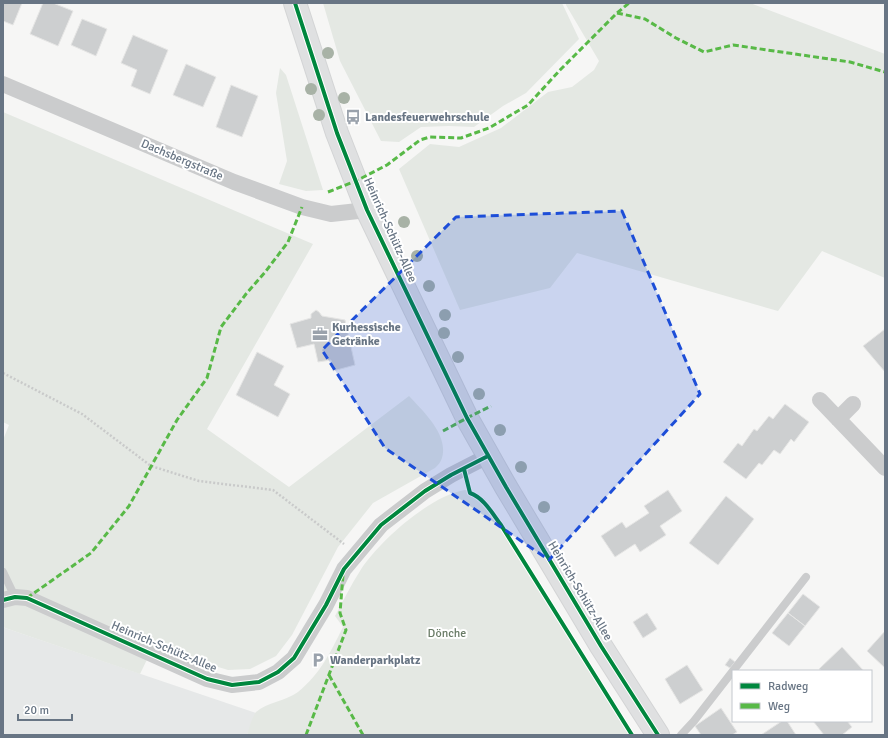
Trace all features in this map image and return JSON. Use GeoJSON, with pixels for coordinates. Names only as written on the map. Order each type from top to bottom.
{"type":"FeatureCollection","features":[{"type":"Feature","properties":{"kind":"main road","name":"Heinrich-Schütz-Allee"},"geometry":{"type":"LineString","coordinates":[[295,3],[337,133],[367,210],[467,418],[601,646],[658,735]]}},
{"type":"Feature","properties":{"kind":"street","name":"Dachsbergstraße"},"geometry":{"type":"LineString","coordinates":[[3,84],[234,182],[302,207],[331,214],[367,210]]}},
{"type":"Feature","properties":{"kind":"street"},"geometry":{"type":"LineString","coordinates":[[820,400],[885,468]]}},
{"type":"Feature","properties":{"kind":"street"},"geometry":{"type":"LineString","coordinates":[[838,419],[853,404]]}},
{"type":"Feature","properties":{"kind":"street","name":"Heinrich-Schütz-Allee"},"geometry":{"type":"LineString","coordinates":[[9,598],[27,598],[207,678],[232,684],[259,682],[278,672],[294,658],[326,605],[344,569],[381,525],[425,491],[488,456]]}},
{"type":"Feature","properties":{"kind":"lane"},"geometry":{"type":"LineString","coordinates":[[3,572],[9,598]]}},
{"type":"Feature","properties":{"kind":"lane"},"geometry":{"type":"LineString","coordinates":[[734,670],[806,577]]}},
{"type":"Feature","properties":{"kind":"lane"},"geometry":{"type":"LineString","coordinates":[[681,735],[694,721],[732,672]]}},
{"type":"Feature","properties":{"kind":"path"},"geometry":{"type":"LineString","coordinates":[[3,373],[82,414],[151,466],[199,482],[273,490],[344,544],[344,569]]}},
{"type":"Feature","properties":{"kind":"path"},"geometry":{"type":"LineString","coordinates":[[464,469],[470,493],[478,496],[501,525],[564,626]]}},
{"type":"Feature","properties":{"kind":"path"},"geometry":{"type":"LineString","coordinates":[[610,701],[632,735]]}},
{"type":"Feature","properties":{"kind":"highlighted area"},"geometry":{"type":"Polygon","coordinates":[[[622,211],[700,394],[549,560],[385,448],[322,350],[456,217],[622,211]]]}},
{"type":"Feature","properties":{"kind":"shaded area"},"geometry":{"type":"Polygon","coordinates":[[[3,626],[5,628],[256,713],[247,735],[3,735],[3,626]]]}},
{"type":"Feature","properties":{"kind":"green space"},"geometry":{"type":"Polygon","coordinates":[[[323,3],[562,3],[579,39],[526,93],[503,106],[474,127],[421,127],[399,142],[381,141],[340,61],[323,3]]]}},
{"type":"Feature","properties":{"kind":"green space"},"geometry":{"type":"Polygon","coordinates":[[[566,3],[750,3],[885,54],[885,278],[822,251],[778,311],[577,253],[550,288],[460,310],[399,169],[430,144],[459,147],[501,128],[548,92],[572,87],[594,70],[599,61],[566,3]]]}},
{"type":"Feature","properties":{"kind":"green space"},"geometry":{"type":"Polygon","coordinates":[[[280,68],[286,75],[323,190],[306,191],[279,184],[287,161],[276,93],[280,68]]]}},
{"type":"Feature","properties":{"kind":"green space"},"geometry":{"type":"Polygon","coordinates":[[[3,112],[313,244],[207,429],[289,487],[409,396],[433,424],[442,441],[442,458],[435,468],[373,503],[338,547],[292,635],[276,656],[250,669],[228,670],[202,662],[155,643],[140,674],[5,628],[3,626],[3,440],[9,425],[3,422],[3,112]]]}},
{"type":"Feature","properties":{"kind":"green space","name":"Dönche"},"geometry":{"type":"Polygon","coordinates":[[[465,490],[474,492],[485,499],[529,573],[629,732],[626,735],[247,735],[256,712],[298,692],[319,670],[343,627],[335,616],[350,587],[368,559],[392,534],[422,510],[451,494],[465,490]]]}},
{"type":"Feature","properties":{"kind":"building"},"geometry":{"type":"Polygon","coordinates":[[[3,3],[22,3],[13,25],[3,21],[3,3]]]}},
{"type":"Feature","properties":{"kind":"building"},"geometry":{"type":"Polygon","coordinates":[[[43,3],[53,3],[73,11],[58,46],[30,34],[43,3]]]}},
{"type":"Feature","properties":{"kind":"building"},"geometry":{"type":"Polygon","coordinates":[[[82,19],[107,29],[96,56],[71,45],[82,19]]]}},
{"type":"Feature","properties":{"kind":"building"},"geometry":{"type":"Polygon","coordinates":[[[133,35],[168,50],[150,94],[131,86],[137,70],[121,63],[133,35]]]}},
{"type":"Feature","properties":{"kind":"building"},"geometry":{"type":"Polygon","coordinates":[[[186,64],[216,77],[203,107],[173,95],[186,64]]]}},
{"type":"Feature","properties":{"kind":"building"},"geometry":{"type":"Polygon","coordinates":[[[231,85],[258,96],[242,137],[216,127],[231,85]]]}},
{"type":"Feature","properties":{"kind":"building","name":"Kurhessische Getränke"},"geometry":{"type":"Polygon","coordinates":[[[316,310],[322,316],[345,320],[355,365],[333,371],[331,360],[318,362],[314,344],[297,348],[290,324],[311,318],[311,314],[316,310]]]}},
{"type":"Feature","properties":{"kind":"building"},"geometry":{"type":"Polygon","coordinates":[[[885,329],[885,372],[863,346],[885,329]]]}},
{"type":"Feature","properties":{"kind":"building"},"geometry":{"type":"Polygon","coordinates":[[[257,352],[284,366],[274,385],[290,394],[278,417],[236,395],[257,352]]]}},
{"type":"Feature","properties":{"kind":"building"},"geometry":{"type":"Polygon","coordinates":[[[785,404],[809,422],[794,442],[791,439],[780,454],[774,450],[762,465],[759,463],[746,479],[723,462],[738,443],[742,446],[754,429],[757,431],[769,416],[773,419],[785,404]]]}},
{"type":"Feature","properties":{"kind":"building"},"geometry":{"type":"Polygon","coordinates":[[[668,490],[682,511],[660,526],[666,535],[640,552],[635,544],[615,557],[601,536],[622,522],[626,528],[649,513],[644,506],[668,490]]]}},
{"type":"Feature","properties":{"kind":"building"},"geometry":{"type":"Polygon","coordinates":[[[726,496],[754,519],[718,565],[689,543],[726,496]]]}},
{"type":"Feature","properties":{"kind":"building"},"geometry":{"type":"Polygon","coordinates":[[[803,594],[820,607],[805,626],[788,613],[803,594]]]}},
{"type":"Feature","properties":{"kind":"building"},"geometry":{"type":"Polygon","coordinates":[[[647,613],[657,629],[643,638],[633,622],[647,613]]]}},
{"type":"Feature","properties":{"kind":"building"},"geometry":{"type":"Polygon","coordinates":[[[788,613],[805,626],[789,646],[772,633],[788,613]]]}},
{"type":"Feature","properties":{"kind":"building"},"geometry":{"type":"Polygon","coordinates":[[[885,631],[885,668],[867,651],[885,631]]]}},
{"type":"Feature","properties":{"kind":"building"},"geometry":{"type":"Polygon","coordinates":[[[842,647],[863,670],[820,670],[819,669],[842,647]]]}},
{"type":"Feature","properties":{"kind":"building"},"geometry":{"type":"Polygon","coordinates":[[[730,658],[735,662],[730,668],[725,665],[730,658]]]}},
{"type":"Feature","properties":{"kind":"building"},"geometry":{"type":"Polygon","coordinates":[[[687,665],[703,690],[680,704],[665,679],[687,665]]]}},
{"type":"Feature","properties":{"kind":"building"},"geometry":{"type":"Polygon","coordinates":[[[721,708],[737,732],[732,735],[701,735],[695,726],[721,708]]]}},
{"type":"Feature","properties":{"kind":"building"},"geometry":{"type":"Polygon","coordinates":[[[780,722],[788,722],[796,735],[761,735],[780,722]]]}},
{"type":"Feature","properties":{"kind":"building"},"geometry":{"type":"Polygon","coordinates":[[[814,722],[848,722],[852,727],[842,735],[824,735],[814,722]]]}},
{"type":"Feature","properties":{"kind":"marked path"},"geometry":{"type":"LineString","coordinates":[[328,192],[356,181],[387,165],[420,140],[430,137],[461,138],[489,128],[528,105],[560,70],[629,3]]}},
{"type":"Feature","properties":{"kind":"marked path"},"geometry":{"type":"LineString","coordinates":[[617,13],[645,19],[676,38],[704,52],[733,45],[850,62],[885,72]]}},
{"type":"Feature","properties":{"kind":"marked path"},"geometry":{"type":"LineString","coordinates":[[27,598],[91,553],[129,506],[177,420],[207,378],[221,327],[288,242],[302,207]]}},
{"type":"Feature","properties":{"kind":"marked path"},"geometry":{"type":"LineString","coordinates":[[443,431],[491,406]]}},
{"type":"Feature","properties":{"kind":"marked path"},"geometry":{"type":"LineString","coordinates":[[306,735],[346,630],[340,613],[343,575]]}},
{"type":"Feature","properties":{"kind":"marked path"},"geometry":{"type":"LineString","coordinates":[[329,675],[363,735]]}},
{"type":"Feature","properties":{"kind":"cycle path"},"geometry":{"type":"LineString","coordinates":[[295,3],[337,133],[367,210],[467,418],[506,487],[601,646],[658,735]]}},
{"type":"Feature","properties":{"kind":"cycle path"},"geometry":{"type":"LineString","coordinates":[[3,600],[15,597],[27,598],[207,679],[232,685],[259,682],[278,672],[294,658],[326,605],[344,569],[381,525],[425,491],[451,475],[488,456]]}},
{"type":"Feature","properties":{"kind":"cycle path"},"geometry":{"type":"LineString","coordinates":[[464,469],[470,493],[484,502],[501,525],[632,735]]}},
{"type":"Feature","properties":{"kind":"place","name":"Landesfeuerwehrschule"},"geometry":{"type":"Point","coordinates":[353,117]}},
{"type":"Feature","properties":{"kind":"place","name":"Kurhessische Getränke"},"geometry":{"type":"Point","coordinates":[320,334]}},
{"type":"Feature","properties":{"kind":"place","name":"Wanderparkplatz"},"geometry":{"type":"Point","coordinates":[318,660]}}]}
